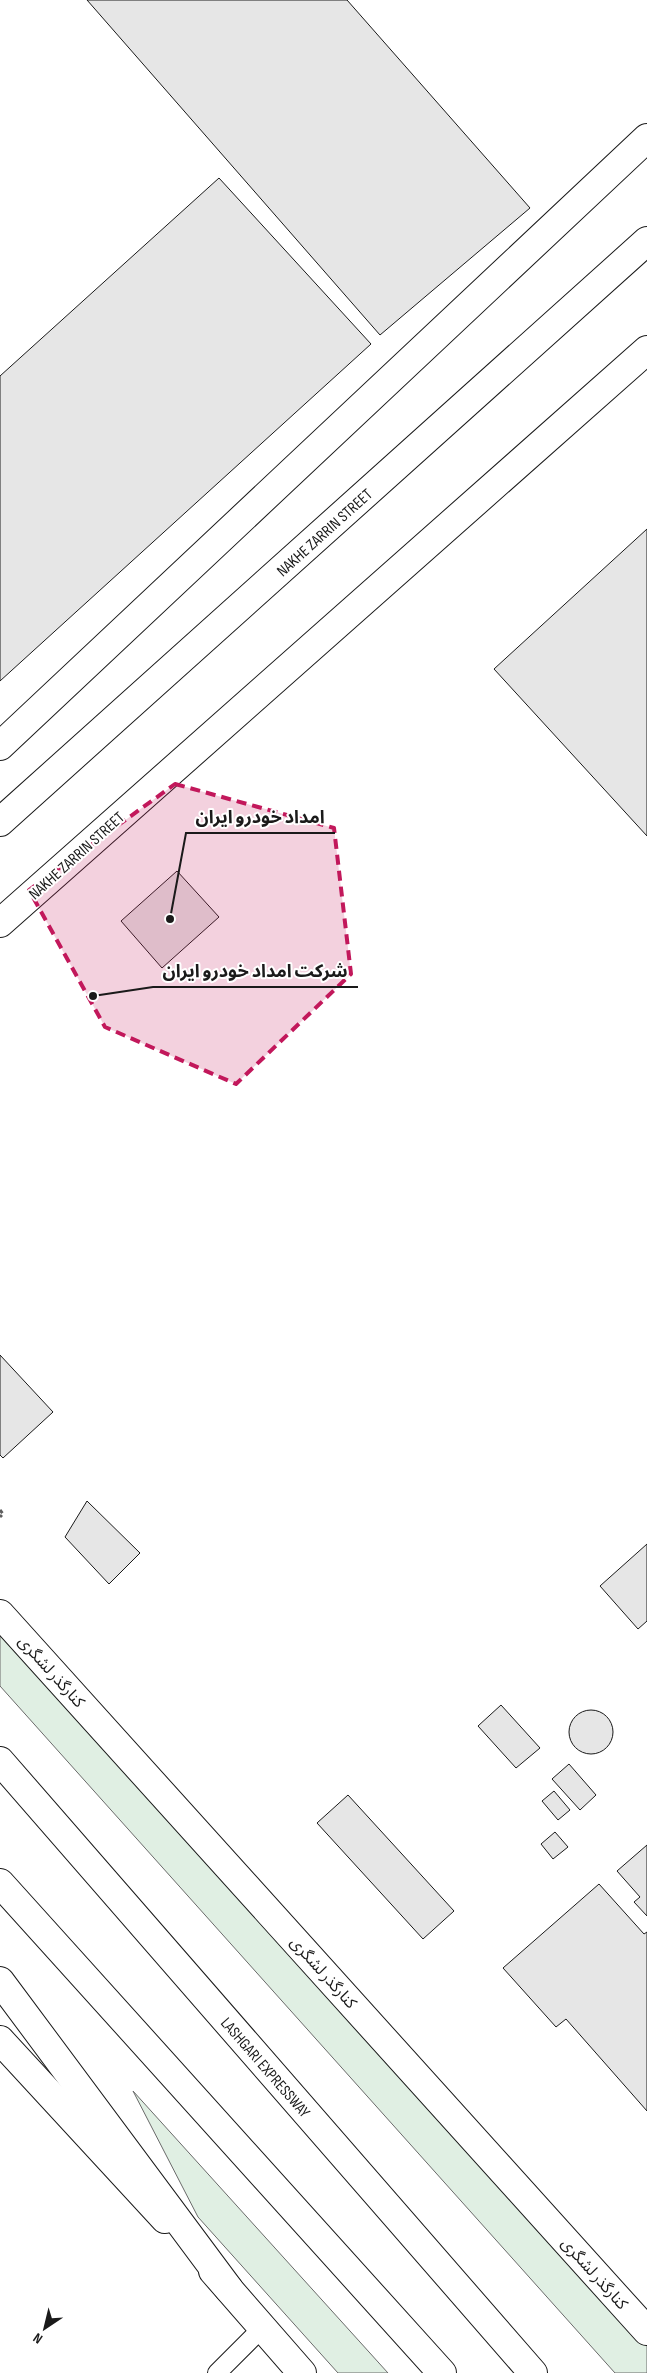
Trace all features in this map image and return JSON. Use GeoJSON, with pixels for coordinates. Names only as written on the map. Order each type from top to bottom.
{"type":"FeatureCollection","features":[{"type":"Feature","properties":{"kind":"main road"},"geometry":{"type":"LineString","coordinates":[[0,746],[647,138]]}},
{"type":"Feature","properties":{"kind":"main road","name":"NAKHE ZARRIN STREET"},"geometry":{"type":"LineString","coordinates":[[0,822],[647,241]]}},
{"type":"Feature","properties":{"kind":"main road","name":"NAKHE ZARRIN STREET"},"geometry":{"type":"LineString","coordinates":[[0,923],[647,350]]}},
{"type":"Feature","properties":{"kind":"main road","name":"کنارگذر لشگری"},"geometry":{"type":"LineString","coordinates":[[0,1614],[647,2331]]}},
{"type":"Feature","properties":{"kind":"main road","name":"LASHGARI EXPRESSWAY"},"geometry":{"type":"LineString","coordinates":[[0,1761],[533,2373]]}},
{"type":"Feature","properties":{"kind":"main road"},"geometry":{"type":"LineString","coordinates":[[0,1883],[442,2373]]}},
{"type":"Feature","properties":{"kind":"main road"},"geometry":{"type":"LineString","coordinates":[[0,1982],[229,2289]]}},
{"type":"Feature","properties":{"kind":"main road"},"geometry":{"type":"LineString","coordinates":[[0,2040],[229,2289],[302,2373]]}},
{"type":"Feature","properties":{"kind":"lane"},"geometry":{"type":"LineString","coordinates":[[216,2373],[262,2328]]}},
{"type":"Feature","properties":{"kind":"path"},"geometry":{"type":"LineString","coordinates":[[0,1510],[4,1514],[0,1517]]}},
{"type":"Feature","properties":{"kind":"highlighted area"},"geometry":{"type":"Polygon","coordinates":[[[175,784],[334,828],[351,974],[236,1084],[105,1027],[29,890],[175,784]]]}},
{"type":"Feature","properties":{"kind":"green space"},"geometry":{"type":"Polygon","coordinates":[[[0,1629],[647,2344],[647,2373],[615,2373],[0,1686],[0,1629]]]}},
{"type":"Feature","properties":{"kind":"green space"},"geometry":{"type":"Polygon","coordinates":[[[133,2091],[388,2373],[338,2373],[198,2217],[133,2091]]]}},
{"type":"Feature","properties":{"kind":"building"},"geometry":{"type":"Polygon","coordinates":[[[87,0],[347,0],[530,208],[380,335],[87,0]]]}},
{"type":"Feature","properties":{"kind":"building"},"geometry":{"type":"Polygon","coordinates":[[[219,178],[371,344],[0,681],[0,376],[219,178]]]}},
{"type":"Feature","properties":{"kind":"building"},"geometry":{"type":"Polygon","coordinates":[[[647,529],[647,836],[494,669],[647,529]]]}},
{"type":"Feature","properties":{"kind":"building"},"geometry":{"type":"Polygon","coordinates":[[[177,871],[219,917],[162,968],[121,921],[177,871]]]}},
{"type":"Feature","properties":{"kind":"building"},"geometry":{"type":"Polygon","coordinates":[[[0,1355],[53,1412],[3,1458],[0,1455],[0,1355]]]}},
{"type":"Feature","properties":{"kind":"building"},"geometry":{"type":"Polygon","coordinates":[[[87,1501],[140,1553],[109,1584],[65,1537],[87,1501]]]}},
{"type":"Feature","properties":{"kind":"building"},"geometry":{"type":"Polygon","coordinates":[[[647,1544],[647,1621],[638,1629],[600,1586],[647,1544]]]}},
{"type":"Feature","properties":{"kind":"building"},"geometry":{"type":"Polygon","coordinates":[[[501,1705],[540,1748],[516,1768],[478,1726],[501,1705]]]}},
{"type":"Feature","properties":{"kind":"building"},"geometry":{"type":"Polygon","coordinates":[[[595,1710],[607,1716],[612,1723],[612,1741],[607,1748],[600,1753],[587,1754],[579,1751],[572,1744],[569,1728],[572,1720],[579,1713],[595,1710]]]}},
{"type":"Feature","properties":{"kind":"building"},"geometry":{"type":"Polygon","coordinates":[[[569,1764],[596,1795],[580,1810],[552,1779],[569,1764]]]}},
{"type":"Feature","properties":{"kind":"building"},"geometry":{"type":"Polygon","coordinates":[[[554,1791],[570,1810],[558,1820],[542,1801],[554,1791]]]}},
{"type":"Feature","properties":{"kind":"building"},"geometry":{"type":"Polygon","coordinates":[[[348,1795],[454,1911],[423,1939],[317,1823],[348,1795]]]}},
{"type":"Feature","properties":{"kind":"building"},"geometry":{"type":"Polygon","coordinates":[[[555,1832],[568,1847],[553,1859],[541,1844],[555,1832]]]}},
{"type":"Feature","properties":{"kind":"building"},"geometry":{"type":"Polygon","coordinates":[[[647,1845],[647,1916],[634,1902],[640,1897],[617,1871],[647,1845]]]}},
{"type":"Feature","properties":{"kind":"building"},"geometry":{"type":"Polygon","coordinates":[[[599,1884],[644,1934],[647,1932],[647,2111],[566,2019],[556,2027],[503,1968],[599,1884]]]}},
{"type":"Feature","properties":{"kind":"place","name":"امداد خودرو ایران"},"geometry":{"type":"Point","coordinates":[170,919]}},
{"type":"Feature","properties":{"kind":"place","name":"شرکت امداد خودرو ایران"},"geometry":{"type":"Point","coordinates":[93,996]}}]}
